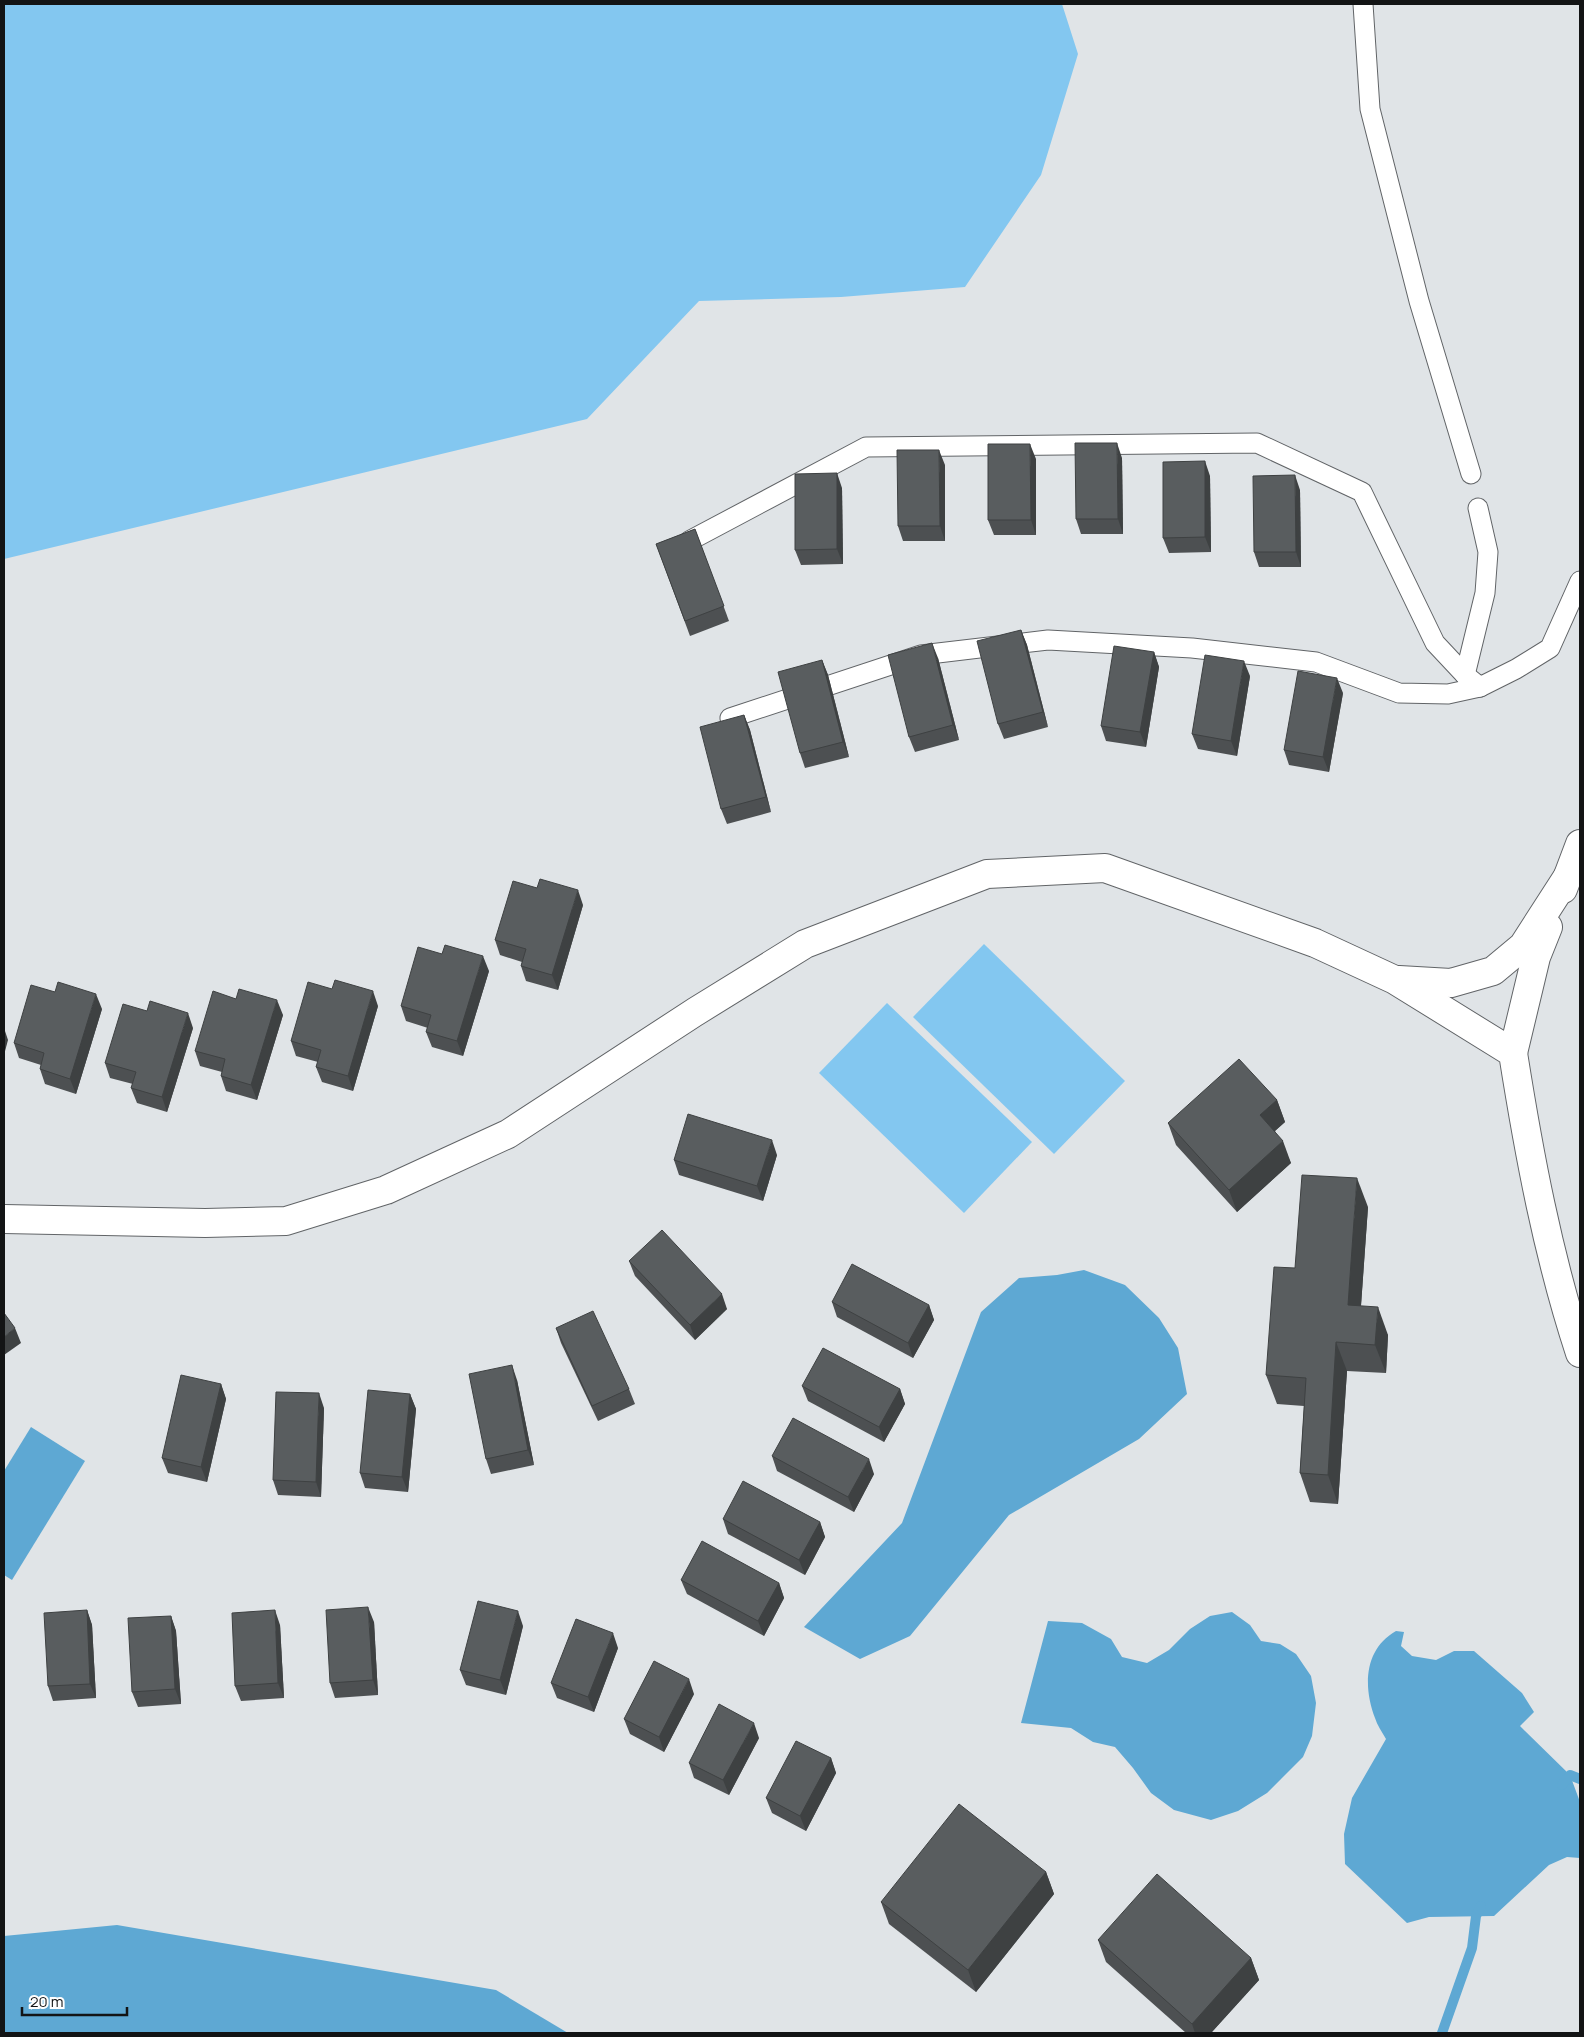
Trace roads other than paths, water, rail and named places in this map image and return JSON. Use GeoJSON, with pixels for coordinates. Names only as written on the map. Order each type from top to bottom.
{"type":"FeatureCollection","features":[{"type":"Feature","properties":{"kind":"street"},"geometry":{"type":"LineString","coordinates":[[1580,844],[1536,958],[1512,1053],[1526,1132],[1560,1290],[1580,1353]]}},
{"type":"Feature","properties":{"kind":"street"},"geometry":{"type":"LineString","coordinates":[[4,1219],[205,1223],[286,1221],[386,1190],[508,1134],[695,1012],[805,944],[987,874],[1105,868],[1315,943],[1395,980],[1512,1053]]}},
{"type":"Feature","properties":{"kind":"street"},"geometry":{"type":"LineString","coordinates":[[1395,980],[1451,983],[1493,971],[1523,946],[1570,873]]}},
{"type":"Feature","properties":{"kind":"lane"},"geometry":{"type":"LineString","coordinates":[[1363,4],[1370,109],[1419,301],[1471,474]]}},
{"type":"Feature","properties":{"kind":"lane"},"geometry":{"type":"LineString","coordinates":[[690,541],[866,447],[1257,442],[1362,492],[1435,643],[1465,675],[1480,687]]}},
{"type":"Feature","properties":{"kind":"lane"},"geometry":{"type":"LineString","coordinates":[[1465,675],[1485,594],[1488,552],[1478,508]]}},
{"type":"Feature","properties":{"kind":"lane"},"geometry":{"type":"LineString","coordinates":[[730,718],[921,655],[1048,640],[1192,648],[1316,662],[1400,694],[1448,694],[1480,687],[1516,670],[1550,648],[1580,581]]}},
{"type":"Feature","properties":{"kind":"waterway"},"geometry":{"type":"LineString","coordinates":[[1562,1785],[1570,1775],[1580,1779]]}},
{"type":"Feature","properties":{"kind":"waterway"},"geometry":{"type":"LineString","coordinates":[[1442,2033],[1472,1948],[1476,1916],[1481,1906]]}}]}
